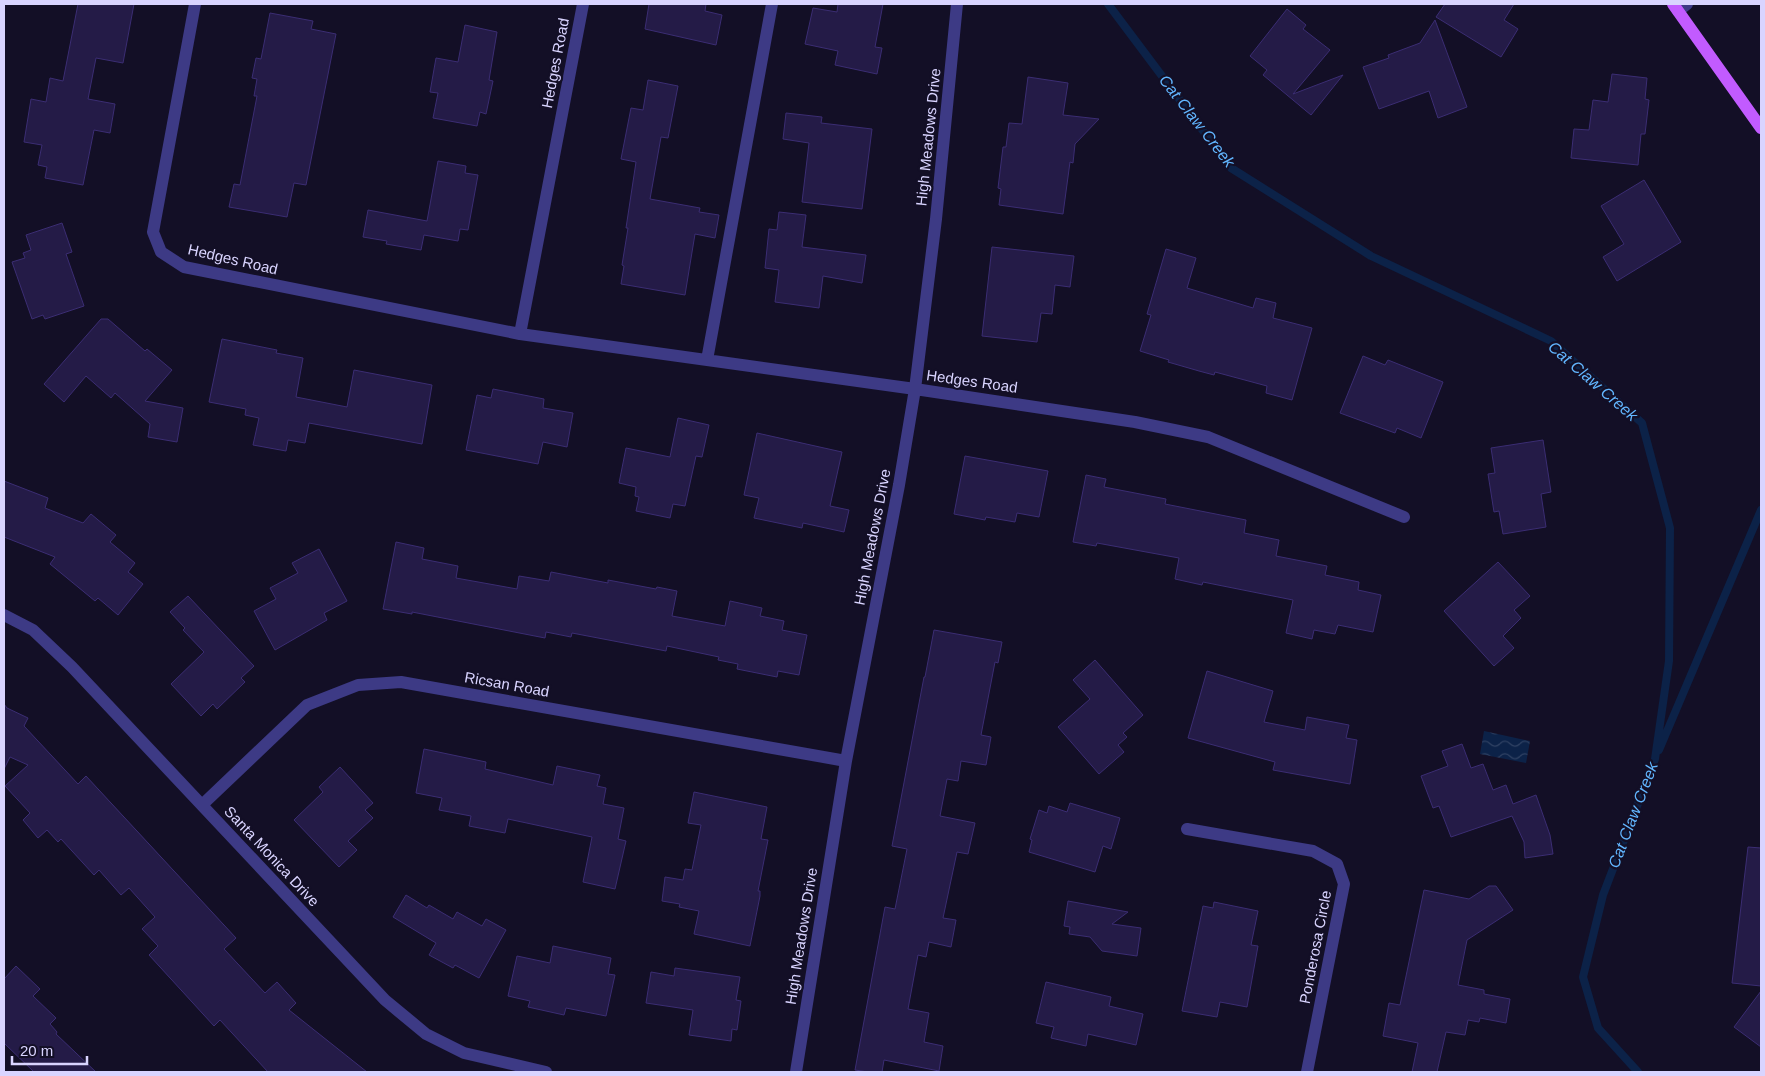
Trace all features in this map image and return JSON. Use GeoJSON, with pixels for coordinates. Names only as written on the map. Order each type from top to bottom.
{"type":"FeatureCollection","features":[{"type":"Feature","properties":{"kind":"main road"},"geometry":{"type":"LineString","coordinates":[[1679,6],[1761,128]]}},
{"type":"Feature","properties":{"kind":"street","name":"Hedges Road"},"geometry":{"type":"LineString","coordinates":[[195,4],[153,232],[161,252],[184,267],[520,334],[915,389],[1135,422],[1208,437],[1404,517]]}},
{"type":"Feature","properties":{"kind":"street","name":"Hedges Road"},"geometry":{"type":"LineString","coordinates":[[520,334],[583,4]]}},
{"type":"Feature","properties":{"kind":"street"},"geometry":{"type":"LineString","coordinates":[[707,360],[772,4]]}},
{"type":"Feature","properties":{"kind":"street","name":"High Meadows Drive"},"geometry":{"type":"LineString","coordinates":[[796,1072],[846,761],[915,389],[936,219],[957,4]]}},
{"type":"Feature","properties":{"kind":"street","name":"Santa Monica Drive"},"geometry":{"type":"LineString","coordinates":[[4,614],[33,630],[72,667],[385,1000],[426,1034],[464,1053],[546,1072]]}},
{"type":"Feature","properties":{"kind":"street","name":"Ricsan Road"},"geometry":{"type":"LineString","coordinates":[[202,805],[307,705],[358,685],[402,682],[846,761]]}},
{"type":"Feature","properties":{"kind":"street","name":"Ponderosa Circle"},"geometry":{"type":"LineString","coordinates":[[1187,829],[1313,852],[1337,864],[1344,884],[1307,1072]]}},
{"type":"Feature","properties":{"kind":"water"},"geometry":{"type":"Polygon","coordinates":[[[1484,731],[1530,741],[1526,763],[1480,754],[1484,731]]]}},
{"type":"Feature","properties":{"kind":"building"},"geometry":{"type":"Polygon","coordinates":[[[78,4],[134,4],[123,63],[96,58],[88,99],[115,104],[110,133],[94,130],[83,185],[45,178],[47,167],[38,165],[42,145],[24,142],[31,99],[46,102],[50,78],[63,81],[78,4]]]}},
{"type":"Feature","properties":{"kind":"building"},"geometry":{"type":"Polygon","coordinates":[[[649,4],[706,4],[705,11],[722,15],[716,45],[645,29],[649,4]]]}},
{"type":"Feature","properties":{"kind":"building"},"geometry":{"type":"Polygon","coordinates":[[[838,4],[883,4],[875,47],[882,48],[877,74],[835,65],[838,51],[805,44],[813,8],[837,12],[838,4]]]}},
{"type":"Feature","properties":{"kind":"building"},"geometry":{"type":"Polygon","coordinates":[[[1445,4],[1514,4],[1504,20],[1518,29],[1501,57],[1436,17],[1445,4]]]}},
{"type":"Feature","properties":{"kind":"building"},"geometry":{"type":"Polygon","coordinates":[[[1287,9],[1306,25],[1303,29],[1330,50],[1293,94],[1343,75],[1311,115],[1263,75],[1267,70],[1250,56],[1287,9]]]}},
{"type":"Feature","properties":{"kind":"building"},"geometry":{"type":"Polygon","coordinates":[[[270,13],[313,21],[311,29],[336,34],[306,185],[294,183],[287,217],[229,207],[234,184],[240,185],[257,96],[254,96],[257,79],[252,78],[256,58],[261,59],[270,13]]]}},
{"type":"Feature","properties":{"kind":"building"},"geometry":{"type":"Polygon","coordinates":[[[1435,20],[1467,107],[1438,118],[1429,91],[1379,109],[1363,67],[1389,58],[1388,55],[1420,43],[1435,20]]]}},
{"type":"Feature","properties":{"kind":"building"},"geometry":{"type":"Polygon","coordinates":[[[465,25],[497,32],[489,80],[493,81],[486,114],[480,112],[477,126],[433,118],[438,93],[430,92],[436,58],[458,62],[465,25]]]}},
{"type":"Feature","properties":{"kind":"building"},"geometry":{"type":"Polygon","coordinates":[[[1612,74],[1647,78],[1645,99],[1649,100],[1645,134],[1641,134],[1638,165],[1571,158],[1574,129],[1589,130],[1593,100],[1608,102],[1612,74]]]}},
{"type":"Feature","properties":{"kind":"building"},"geometry":{"type":"Polygon","coordinates":[[[1028,77],[1068,83],[1063,115],[1099,119],[1075,144],[1073,163],[1070,162],[1063,214],[999,205],[1001,189],[998,188],[1003,147],[1006,147],[1009,123],[1022,124],[1028,77]]]}},
{"type":"Feature","properties":{"kind":"building"},"geometry":{"type":"Polygon","coordinates":[[[648,80],[678,86],[668,138],[661,137],[650,199],[700,208],[699,212],[719,215],[715,238],[695,234],[685,295],[621,284],[628,228],[626,228],[636,162],[621,159],[631,108],[643,110],[648,80]]]}},
{"type":"Feature","properties":{"kind":"building"},"geometry":{"type":"Polygon","coordinates":[[[786,113],[822,117],[821,123],[872,129],[862,209],[802,202],[809,143],[783,139],[786,113]]]}},
{"type":"Feature","properties":{"kind":"building"},"geometry":{"type":"Polygon","coordinates":[[[438,161],[466,166],[465,173],[478,175],[468,230],[460,229],[458,241],[424,235],[421,250],[386,244],[387,241],[363,237],[368,210],[427,221],[438,161]]]}},
{"type":"Feature","properties":{"kind":"building"},"geometry":{"type":"Polygon","coordinates":[[[1644,180],[1681,242],[1617,281],[1603,257],[1624,244],[1601,206],[1644,180]]]}},
{"type":"Feature","properties":{"kind":"building"},"geometry":{"type":"Polygon","coordinates":[[[779,212],[806,215],[802,247],[866,255],[862,283],[823,276],[819,308],[775,302],[779,270],[765,268],[769,229],[777,230],[779,212]]]}},
{"type":"Feature","properties":{"kind":"building"},"geometry":{"type":"Polygon","coordinates":[[[62,223],[72,252],[66,254],[84,306],[45,319],[43,315],[32,319],[12,262],[25,258],[23,253],[31,250],[26,235],[62,223]]]}},
{"type":"Feature","properties":{"kind":"building"},"geometry":{"type":"Polygon","coordinates":[[[992,247],[1074,256],[1070,287],[1055,285],[1052,314],[1041,313],[1037,342],[982,336],[992,247]]]}},
{"type":"Feature","properties":{"kind":"building"},"geometry":{"type":"Polygon","coordinates":[[[1166,249],[1196,258],[1187,288],[1253,308],[1256,298],[1276,303],[1273,318],[1312,328],[1292,400],[1266,393],[1267,386],[1215,372],[1214,375],[1199,371],[1140,351],[1151,315],[1147,314],[1166,249]]]}},
{"type":"Feature","properties":{"kind":"building"},"geometry":{"type":"Polygon","coordinates":[[[101,319],[108,319],[145,351],[147,349],[172,370],[145,401],[183,408],[177,442],[148,437],[150,424],[115,393],[111,398],[86,376],[64,402],[44,384],[101,319]]]}},
{"type":"Feature","properties":{"kind":"building"},"geometry":{"type":"Polygon","coordinates":[[[222,339],[277,350],[276,353],[303,358],[296,397],[347,407],[354,370],[432,385],[422,444],[309,423],[305,443],[288,440],[286,451],[253,445],[259,418],[245,415],[246,409],[209,402],[222,339]]]}},
{"type":"Feature","properties":{"kind":"building"},"geometry":{"type":"Polygon","coordinates":[[[1363,356],[1385,365],[1388,360],[1443,382],[1421,438],[1397,428],[1395,433],[1340,413],[1363,356]]]}},
{"type":"Feature","properties":{"kind":"building"},"geometry":{"type":"Polygon","coordinates":[[[493,389],[544,399],[543,408],[573,413],[567,447],[543,442],[538,464],[466,450],[477,395],[491,398],[493,389]]]}},
{"type":"Feature","properties":{"kind":"building"},"geometry":{"type":"Polygon","coordinates":[[[678,418],[709,425],[702,457],[696,456],[685,506],[673,504],[670,518],[636,511],[639,497],[635,496],[636,487],[619,483],[626,448],[670,457],[678,418]]]}},
{"type":"Feature","properties":{"kind":"building"},"geometry":{"type":"Polygon","coordinates":[[[757,433],[842,452],[830,506],[849,510],[844,532],[803,523],[802,528],[754,518],[759,498],[744,495],[757,433]]]}},
{"type":"Feature","properties":{"kind":"building"},"geometry":{"type":"Polygon","coordinates":[[[1543,440],[1551,492],[1541,494],[1546,527],[1503,534],[1499,511],[1494,512],[1488,474],[1495,473],[1491,448],[1543,440]]]}},
{"type":"Feature","properties":{"kind":"building"},"geometry":{"type":"Polygon","coordinates":[[[965,456],[1048,471],[1039,517],[1017,513],[1015,522],[986,517],[985,520],[954,514],[965,456]]]}},
{"type":"Feature","properties":{"kind":"building"},"geometry":{"type":"Polygon","coordinates":[[[1086,475],[1106,479],[1104,487],[1166,499],[1165,504],[1246,520],[1244,533],[1279,540],[1276,556],[1327,566],[1325,575],[1359,582],[1358,590],[1381,595],[1373,632],[1338,625],[1335,634],[1314,630],[1312,639],[1286,633],[1293,600],[1203,582],[1202,585],[1175,579],[1179,558],[1097,543],[1096,546],[1073,542],[1086,475]]]}},
{"type":"Feature","properties":{"kind":"building"},"geometry":{"type":"Polygon","coordinates":[[[4,481],[48,498],[45,508],[83,523],[91,514],[116,535],[110,542],[135,563],[128,572],[143,584],[118,615],[98,598],[95,601],[50,564],[55,557],[4,537],[4,481]]]}},
{"type":"Feature","properties":{"kind":"building"},"geometry":{"type":"Polygon","coordinates":[[[396,542],[424,548],[422,559],[458,566],[456,578],[517,589],[519,576],[549,581],[551,572],[608,583],[608,580],[656,589],[657,587],[677,591],[672,616],[725,626],[730,601],[762,608],[760,616],[784,621],[782,630],[807,635],[799,675],[778,671],[777,677],[737,669],[738,664],[718,660],[719,657],[667,646],[666,651],[572,633],[571,637],[546,632],[545,638],[412,612],[412,614],[383,609],[396,542]]]}},
{"type":"Feature","properties":{"kind":"building"},"geometry":{"type":"Polygon","coordinates":[[[319,549],[347,601],[324,613],[327,620],[275,650],[254,611],[276,599],[270,588],[298,573],[292,563],[319,549]]]}},
{"type":"Feature","properties":{"kind":"building"},"geometry":{"type":"Polygon","coordinates":[[[1498,562],[1530,596],[1514,610],[1521,618],[1503,636],[1514,648],[1494,666],[1444,611],[1498,562]]]}},
{"type":"Feature","properties":{"kind":"building"},"geometry":{"type":"Polygon","coordinates":[[[188,596],[254,666],[241,678],[245,682],[217,709],[213,704],[201,716],[171,684],[204,652],[183,630],[185,628],[170,612],[188,596]]]}},
{"type":"Feature","properties":{"kind":"building"},"geometry":{"type":"Polygon","coordinates":[[[934,630],[1002,642],[998,663],[995,662],[981,735],[991,737],[986,765],[961,761],[958,781],[947,779],[940,816],[975,823],[968,854],[957,852],[943,918],[956,920],[951,947],[929,942],[926,957],[918,955],[908,1009],[929,1013],[924,1042],[943,1046],[939,1071],[884,1060],[882,1072],[855,1070],[885,907],[895,909],[907,849],[892,846],[934,630]]]}},
{"type":"Feature","properties":{"kind":"building"},"geometry":{"type":"Polygon","coordinates":[[[1095,660],[1143,715],[1123,733],[1127,737],[1118,745],[1124,752],[1099,774],[1058,727],[1090,699],[1073,680],[1095,660]]]}},
{"type":"Feature","properties":{"kind":"building"},"geometry":{"type":"Polygon","coordinates":[[[1207,671],[1273,691],[1264,722],[1305,730],[1307,717],[1349,725],[1346,738],[1357,740],[1350,784],[1273,770],[1275,762],[1188,738],[1207,671]]]}},
{"type":"Feature","properties":{"kind":"building"},"geometry":{"type":"Polygon","coordinates":[[[4,704],[7,708],[28,718],[24,726],[78,784],[86,776],[236,938],[224,949],[265,993],[277,982],[296,1003],[289,1010],[367,1072],[268,1072],[220,1020],[214,1026],[149,955],[158,946],[142,929],[155,917],[129,888],[121,895],[99,870],[94,875],[61,839],[58,842],[47,830],[38,838],[23,820],[30,813],[5,786],[28,765],[10,757],[4,769],[4,704]]]}},
{"type":"Feature","properties":{"kind":"building"},"geometry":{"type":"Polygon","coordinates":[[[1462,744],[1471,768],[1483,764],[1493,790],[1506,785],[1513,804],[1536,795],[1550,835],[1553,854],[1525,858],[1524,842],[1512,816],[1451,837],[1439,806],[1433,808],[1421,776],[1448,766],[1442,751],[1462,744]]]}},
{"type":"Feature","properties":{"kind":"building"},"geometry":{"type":"Polygon","coordinates":[[[424,749],[486,762],[485,769],[553,785],[557,766],[600,775],[597,786],[606,788],[603,804],[624,808],[618,839],[626,841],[615,889],[583,882],[592,837],[508,819],[505,833],[469,826],[471,816],[439,810],[442,798],[416,793],[424,749]]]}},
{"type":"Feature","properties":{"kind":"building"},"geometry":{"type":"Polygon","coordinates":[[[340,767],[373,803],[365,810],[373,818],[348,841],[357,850],[339,867],[294,820],[323,792],[319,787],[340,767]]]}},
{"type":"Feature","properties":{"kind":"building"},"geometry":{"type":"Polygon","coordinates":[[[694,792],[767,807],[761,839],[768,840],[750,946],[694,934],[699,911],[679,907],[680,904],[662,901],[665,877],[683,880],[685,869],[692,870],[701,825],[688,823],[694,792]]]}},
{"type":"Feature","properties":{"kind":"building"},"geometry":{"type":"Polygon","coordinates":[[[1070,803],[1120,818],[1111,849],[1103,846],[1095,872],[1029,852],[1032,840],[1030,839],[1039,810],[1047,813],[1049,806],[1067,812],[1070,803]]]}},
{"type":"Feature","properties":{"kind":"building"},"geometry":{"type":"Polygon","coordinates":[[[1748,847],[1761,848],[1761,986],[1732,983],[1748,847]]]}},
{"type":"Feature","properties":{"kind":"building"},"geometry":{"type":"Polygon","coordinates":[[[1489,886],[1496,886],[1513,910],[1467,940],[1458,985],[1484,990],[1484,994],[1510,999],[1506,1023],[1480,1018],[1479,1022],[1468,1020],[1465,1035],[1446,1032],[1437,1072],[1412,1072],[1418,1043],[1383,1036],[1389,1003],[1400,1005],[1424,890],[1469,899],[1489,886]]]}},
{"type":"Feature","properties":{"kind":"building"},"geometry":{"type":"Polygon","coordinates":[[[406,895],[427,908],[429,905],[453,919],[457,912],[482,926],[486,919],[506,930],[479,978],[455,965],[453,968],[429,955],[436,943],[393,917],[406,895]]]}},
{"type":"Feature","properties":{"kind":"building"},"geometry":{"type":"Polygon","coordinates":[[[1068,901],[1128,912],[1112,924],[1141,928],[1137,956],[1102,951],[1090,937],[1069,934],[1070,927],[1064,926],[1068,901]]]}},
{"type":"Feature","properties":{"kind":"building"},"geometry":{"type":"Polygon","coordinates":[[[1214,902],[1258,911],[1251,945],[1258,946],[1247,1007],[1220,1002],[1217,1017],[1182,1011],[1203,906],[1213,908],[1214,902]]]}},
{"type":"Feature","properties":{"kind":"building"},"geometry":{"type":"Polygon","coordinates":[[[553,946],[611,958],[608,974],[615,975],[606,1016],[566,1008],[564,1015],[528,1007],[530,1001],[508,996],[517,956],[550,963],[553,946]]]}},
{"type":"Feature","properties":{"kind":"building"},"geometry":{"type":"Polygon","coordinates":[[[16,966],[40,989],[33,996],[56,1018],[50,1024],[57,1032],[56,1034],[96,1072],[34,1072],[4,1043],[4,979],[16,966]]]}},
{"type":"Feature","properties":{"kind":"building"},"geometry":{"type":"Polygon","coordinates":[[[675,968],[740,977],[736,1000],[741,1001],[737,1030],[732,1029],[731,1041],[689,1035],[693,1010],[646,1003],[651,972],[674,976],[675,968]]]}},
{"type":"Feature","properties":{"kind":"building"},"geometry":{"type":"Polygon","coordinates":[[[1046,982],[1111,997],[1109,1006],[1143,1014],[1136,1045],[1088,1034],[1086,1046],[1051,1038],[1054,1027],[1036,1023],[1046,982]]]}},
{"type":"Feature","properties":{"kind":"building"},"geometry":{"type":"Polygon","coordinates":[[[1761,991],[1761,1047],[1734,1027],[1761,991]]]}},
{"type":"Feature","properties":{"kind":"waterway","name":"Cat Claw Creek"},"geometry":{"type":"LineString","coordinates":[[1108,4],[1231,168],[1371,256],[1551,341],[1642,423],[1670,528],[1669,661],[1655,759],[1603,895],[1583,977],[1598,1028],[1638,1072]]}},
{"type":"Feature","properties":{"kind":"waterway"},"geometry":{"type":"LineString","coordinates":[[1659,750],[1761,510]]}}]}
